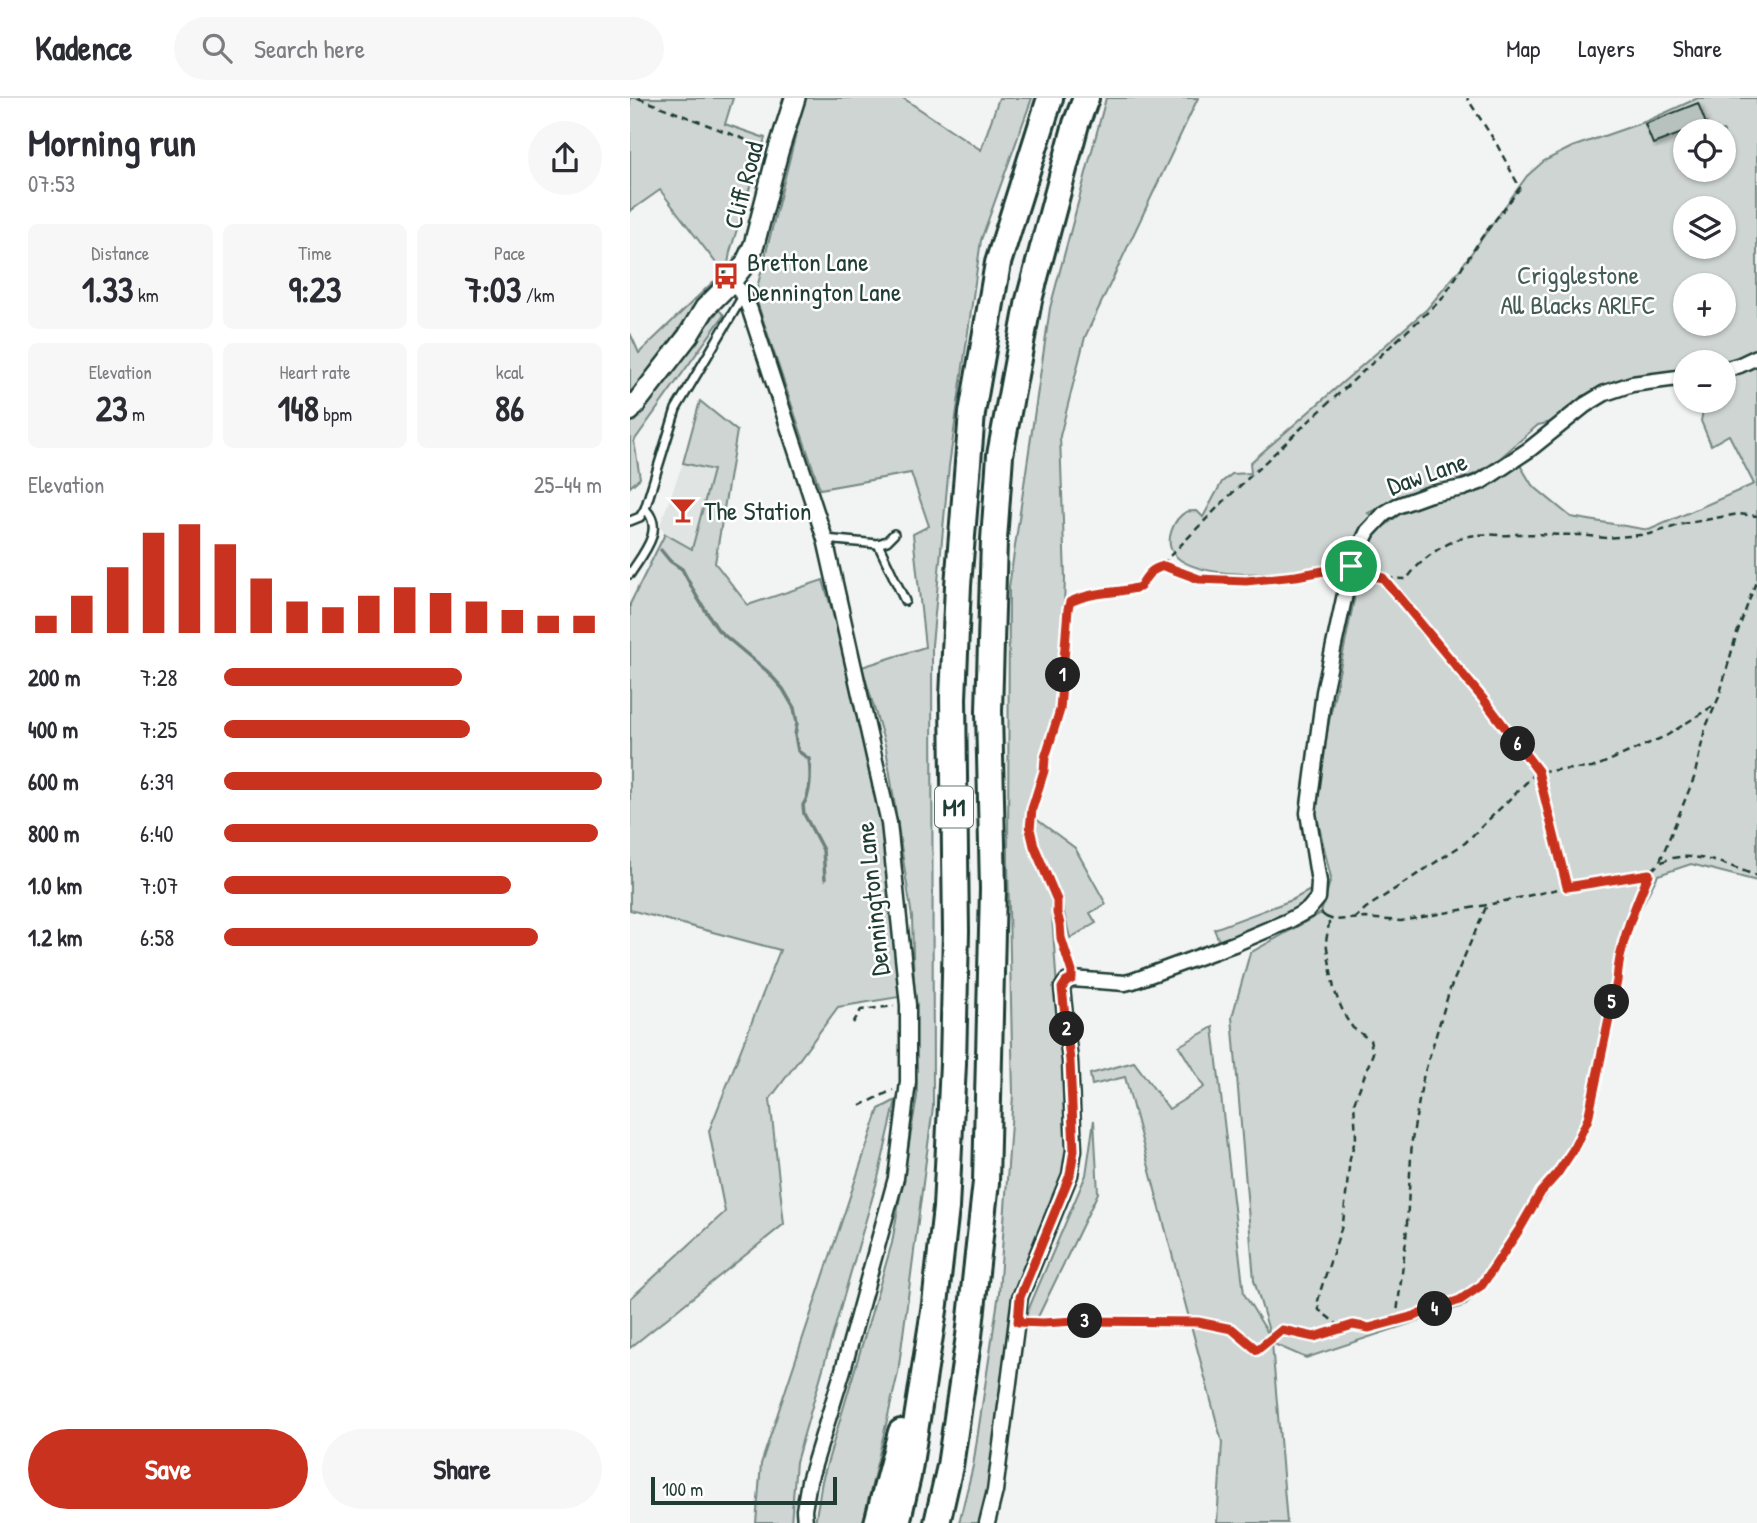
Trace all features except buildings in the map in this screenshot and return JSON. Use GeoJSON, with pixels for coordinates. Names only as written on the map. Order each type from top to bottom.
{"type":"FeatureCollection","features":[{"type":"Feature","properties":{"kind":"highway","name":"M1"},"geometry":{"type":"LineString","coordinates":[[897,1523],[908,1476],[935,1304],[946,1208],[956,931],[953,698],[958,585],[972,413],[998,263],[1050,98]]}},
{"type":"Feature","properties":{"kind":"highway","name":"M1"},"geometry":{"type":"LineString","coordinates":[[937,1523],[952,1453],[969,1336],[986,1182],[993,889],[989,710],[994,540],[1000,455],[1029,300],[1076,124],[1086,98]]}},
{"type":"Feature","properties":{"kind":"highway"},"geometry":{"type":"LineString","coordinates":[[877,1523],[935,1304]]}},
{"type":"Feature","properties":{"kind":"street","name":"Cliff Road"},"geometry":{"type":"LineString","coordinates":[[630,411],[688,336],[705,308],[738,288],[754,245],[795,98]]}},
{"type":"Feature","properties":{"kind":"street","name":"Dennington Lane"},"geometry":{"type":"LineString","coordinates":[[738,288],[750,310],[825,539],[889,823],[908,1005],[908,1082],[896,1178],[809,1481],[804,1510],[805,1523]]}},
{"type":"Feature","properties":{"kind":"street"},"geometry":{"type":"LineString","coordinates":[[1736,366],[1757,356]]}},
{"type":"Feature","properties":{"kind":"street","name":"Daw Lane"},"geometry":{"type":"LineString","coordinates":[[1313,906],[1318,898],[1319,882],[1308,813],[1324,692],[1351,566],[1363,538],[1384,513],[1411,500],[1480,482],[1519,457],[1585,405],[1605,393],[1632,384],[1673,379]]}},
{"type":"Feature","properties":{"kind":"street"},"geometry":{"type":"LineString","coordinates":[[987,1523],[996,1491],[1020,1297],[1070,1175],[1074,1150],[1070,1061],[1062,988],[1072,979],[1116,983],[1133,981],[1234,944],[1288,921],[1313,906]]}},
{"type":"Feature","properties":{"kind":"lane"},"geometry":{"type":"LineString","coordinates":[[630,521],[640,517],[645,509],[676,409],[738,288]]}},
{"type":"Feature","properties":{"kind":"lane"},"geometry":{"type":"LineString","coordinates":[[630,574],[653,532],[651,515],[645,509]]}},
{"type":"Feature","properties":{"kind":"lane"},"geometry":{"type":"LineString","coordinates":[[825,539],[878,544],[887,541],[894,534]]}},
{"type":"Feature","properties":{"kind":"lane"},"geometry":{"type":"LineString","coordinates":[[878,544],[905,601]]}},
{"type":"Feature","properties":{"kind":"path"},"geometry":{"type":"LineString","coordinates":[[638,98],[778,152]]}},
{"type":"Feature","properties":{"kind":"path"},"geometry":{"type":"LineString","coordinates":[[1164,566],[1167,559],[1224,501],[1442,299],[1482,237],[1520,188],[1496,143],[1467,98]]}},
{"type":"Feature","properties":{"kind":"path"},"geometry":{"type":"LineString","coordinates":[[1072,979],[1061,938],[1057,900],[1034,846],[1030,829],[1032,809],[1060,710],[1070,602],[1083,596],[1140,587],[1147,574],[1164,566],[1199,579],[1246,581],[1296,576],[1351,566],[1364,574],[1407,579],[1423,560],[1454,540],[1478,534],[1506,537],[1516,534],[1617,537],[1650,534],[1683,524],[1738,514],[1757,516]]}},
{"type":"Feature","properties":{"kind":"path"},"geometry":{"type":"LineString","coordinates":[[1383,578],[1484,700],[1538,771],[1567,887]]}},
{"type":"Feature","properties":{"kind":"path"},"geometry":{"type":"LineString","coordinates":[[1326,917],[1329,923],[1326,942],[1334,989],[1346,1018],[1353,1028],[1370,1040],[1373,1053],[1354,1103],[1356,1137],[1350,1158],[1343,1223],[1318,1301],[1319,1310],[1337,1324],[1369,1328],[1460,1300],[1482,1285],[1541,1192],[1579,1141],[1596,1087],[1617,981],[1618,963],[1630,924],[1649,874],[1660,861],[1694,778],[1705,729],[1716,704],[1736,636],[1757,579]]}},
{"type":"Feature","properties":{"kind":"path"},"geometry":{"type":"LineString","coordinates":[[1354,919],[1366,908],[1465,844],[1538,771],[1592,768],[1666,736],[1716,704]]}},
{"type":"Feature","properties":{"kind":"path"},"geometry":{"type":"LineString","coordinates":[[1660,861],[1684,856],[1700,857],[1757,876]]}},
{"type":"Feature","properties":{"kind":"path"},"geometry":{"type":"LineString","coordinates":[[1313,906],[1334,920],[1401,921],[1567,887],[1649,874]]}},
{"type":"Feature","properties":{"kind":"path"},"geometry":{"type":"LineString","coordinates":[[1396,1321],[1406,1240],[1412,1140],[1423,1078],[1450,989],[1487,905]]}},
{"type":"Feature","properties":{"kind":"path"},"geometry":{"type":"LineString","coordinates":[[852,1023],[861,1010],[908,1005]]}},
{"type":"Feature","properties":{"kind":"path"},"geometry":{"type":"LineString","coordinates":[[860,1106],[908,1082]]}},
{"type":"Feature","properties":{"kind":"path"},"geometry":{"type":"LineString","coordinates":[[1018,1322],[1198,1322],[1232,1329],[1257,1350],[1282,1330],[1314,1337],[1353,1325]]}},
{"type":"Feature","properties":{"kind":"shaded area"},"geometry":{"type":"Polygon","coordinates":[[[683,463],[713,469],[692,550],[665,534],[660,525],[683,463]]]}},
{"type":"Feature","properties":{"kind":"green space"},"geometry":{"type":"Polygon","coordinates":[[[630,98],[733,98],[725,124],[765,138],[730,252],[726,276],[660,190],[630,211],[630,98]]]}},
{"type":"Feature","properties":{"kind":"green space"},"geometry":{"type":"Polygon","coordinates":[[[805,98],[903,98],[981,150],[999,98],[1032,98],[981,240],[949,466],[932,645],[933,1107],[898,1373],[863,1523],[815,1523],[822,1481],[892,1243],[917,1097],[912,917],[886,748],[862,667],[925,647],[913,534],[929,526],[911,473],[820,489],[755,296],[805,98]]]}},
{"type":"Feature","properties":{"kind":"green space"},"geometry":{"type":"Polygon","coordinates":[[[1106,98],[1198,98],[1085,337],[1060,436],[1065,578],[1060,710],[1027,833],[1051,900],[1067,1163],[1015,1296],[991,1490],[982,1523],[959,1523],[973,1466],[999,1293],[1013,1095],[1008,861],[1009,587],[1050,308],[1106,98]]]}},
{"type":"Feature","properties":{"kind":"green space","name":"Crigglestone All Blacks ARLFC"},"geometry":{"type":"Polygon","coordinates":[[[1698,98],[1757,98],[1757,357],[1736,365],[1736,350],[1673,350],[1673,379],[1632,384],[1566,419],[1538,425],[1499,459],[1475,474],[1404,495],[1368,513],[1386,525],[1405,510],[1492,485],[1520,465],[1532,485],[1571,517],[1649,530],[1754,484],[1729,435],[1711,445],[1701,421],[1703,413],[1736,413],[1736,373],[1757,363],[1757,881],[1691,864],[1658,875],[1632,924],[1592,1117],[1575,1152],[1501,1262],[1466,1305],[1306,1358],[1272,1343],[1287,1523],[1217,1523],[1222,1442],[1125,1077],[1092,1085],[1090,1074],[1134,1062],[1169,1109],[1204,1087],[1179,1046],[1213,1027],[1244,1294],[1271,1338],[1254,1280],[1232,1017],[1250,953],[1321,913],[1331,878],[1313,800],[1363,556],[1291,572],[1218,572],[1194,567],[1178,558],[1171,549],[1171,531],[1177,520],[1186,512],[1197,511],[1203,517],[1222,482],[1232,474],[1251,473],[1250,463],[1427,309],[1457,273],[1527,176],[1544,161],[1572,147],[1647,121],[1698,98]]]}},
{"type":"Feature","properties":{"kind":"green space"},"geometry":{"type":"Polygon","coordinates":[[[714,281],[630,396],[630,333],[639,353],[714,281]]]}},
{"type":"Feature","properties":{"kind":"green space"},"geometry":{"type":"Polygon","coordinates":[[[719,310],[724,315],[634,441],[640,478],[630,487],[630,424],[719,310]]]}},
{"type":"Feature","properties":{"kind":"green space"},"geometry":{"type":"Polygon","coordinates":[[[700,401],[737,431],[715,563],[748,605],[823,580],[844,652],[883,824],[899,997],[838,1007],[770,1099],[784,1224],[630,1348],[630,1299],[725,1212],[709,1131],[780,950],[630,910],[630,604],[665,534],[692,549],[713,470],[683,463],[700,401]]]}},
{"type":"Feature","properties":{"kind":"green space"},"geometry":{"type":"Polygon","coordinates":[[[1036,819],[1075,848],[1106,904],[1090,913],[1096,923],[1070,938],[1059,893],[1031,833],[1036,819]]]}},
{"type":"Feature","properties":{"kind":"green space"},"geometry":{"type":"Polygon","coordinates":[[[1312,889],[1310,901],[1299,909],[1220,943],[1214,929],[1292,900],[1312,889]]]}},
{"type":"Feature","properties":{"kind":"green space"},"geometry":{"type":"Polygon","coordinates":[[[896,1100],[878,1178],[796,1462],[791,1523],[756,1523],[761,1464],[879,1109],[896,1100]]]}},
{"type":"Feature","properties":{"kind":"green space"},"geometry":{"type":"Polygon","coordinates":[[[1094,1120],[1098,1193],[1036,1321],[1026,1315],[1086,1175],[1094,1120]]]}},
{"type":"Feature","properties":{"kind":"waterway"},"geometry":{"type":"LineString","coordinates":[[661,550],[670,561],[682,569],[718,630],[767,671],[783,689],[794,708],[798,751],[809,759],[810,765],[810,783],[803,805],[804,814],[823,850],[825,879]]}},
{"type":"Feature","properties":{"kind":"place","name":"Bretton Lane Dennington Lane"},"geometry":{"type":"Point","coordinates":[726,276]}},
{"type":"Feature","properties":{"kind":"place","name":"The Station"},"geometry":{"type":"Point","coordinates":[683,510]}},
{"type":"Feature","properties":{"kind":"route"},"geometry":{"type":"LineString","coordinates":[[1164,566],[1199,579],[1246,581],[1296,576],[1351,566],[1364,574],[1383,578],[1484,700],[1538,771],[1567,887],[1649,874],[1618,963],[1617,981],[1596,1087],[1579,1141],[1541,1192],[1482,1285],[1460,1300],[1414,1316],[1369,1328],[1353,1325],[1314,1337],[1282,1330],[1257,1350],[1232,1329],[1198,1322],[1018,1322],[1020,1297],[1070,1175],[1074,1150],[1070,1061],[1062,988],[1072,979],[1072,972],[1061,938],[1057,900],[1034,846],[1030,829],[1032,809],[1060,710],[1070,602],[1096,593],[1140,587],[1147,574],[1164,566]]}}]}
